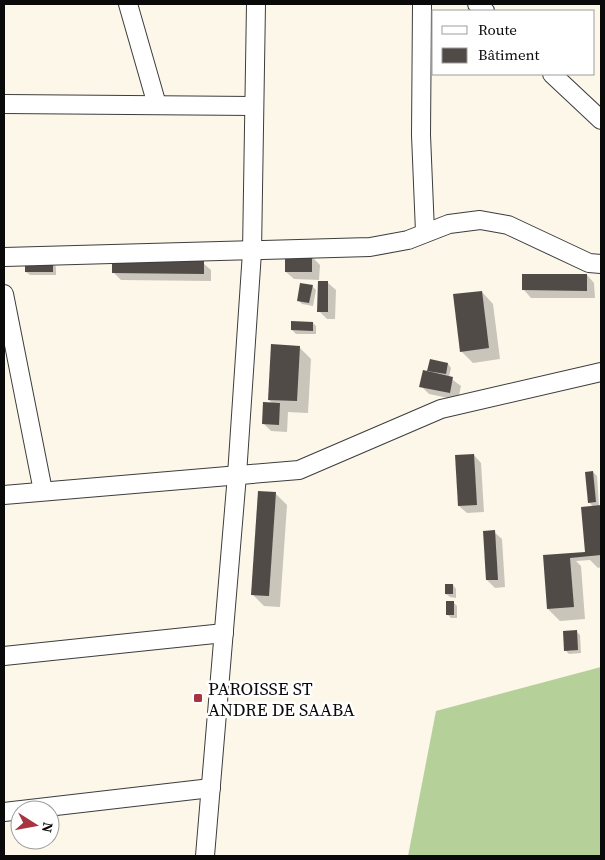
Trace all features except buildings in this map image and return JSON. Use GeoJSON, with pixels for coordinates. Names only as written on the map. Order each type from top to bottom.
{"type":"FeatureCollection","features":[{"type":"Feature","properties":{"kind":"street"},"geometry":{"type":"LineString","coordinates":[[128,4],[157,105]]}},
{"type":"Feature","properties":{"kind":"street"},"geometry":{"type":"LineString","coordinates":[[204,856],[237,475],[252,252],[256,4]]}},
{"type":"Feature","properties":{"kind":"street"},"geometry":{"type":"LineString","coordinates":[[422,4],[422,135],[425,232]]}},
{"type":"Feature","properties":{"kind":"street"},"geometry":{"type":"LineString","coordinates":[[553,75],[601,120]]}},
{"type":"Feature","properties":{"kind":"street"},"geometry":{"type":"LineString","coordinates":[[4,104],[254,106]]}},
{"type":"Feature","properties":{"kind":"street"},"geometry":{"type":"LineString","coordinates":[[4,257],[252,252],[387,246],[450,224],[480,220],[508,226],[589,263],[601,264]]}},
{"type":"Feature","properties":{"kind":"street"},"geometry":{"type":"LineString","coordinates":[[4,294],[43,491]]}},
{"type":"Feature","properties":{"kind":"street"},"geometry":{"type":"LineString","coordinates":[[4,495],[299,470],[441,409],[601,372]]}},
{"type":"Feature","properties":{"kind":"street"},"geometry":{"type":"LineString","coordinates":[[4,656],[224,633]]}},
{"type":"Feature","properties":{"kind":"street"},"geometry":{"type":"LineString","coordinates":[[4,812],[211,788]]}},
{"type":"Feature","properties":{"kind":"green space"},"geometry":{"type":"Polygon","coordinates":[[[601,667],[601,856],[408,856],[436,711],[601,667]]]}},
{"type":"Feature","properties":{"kind":"place","name":"PAROISSE ST ANDRE DE SAABA"},"geometry":{"type":"Point","coordinates":[198,698]}}]}
